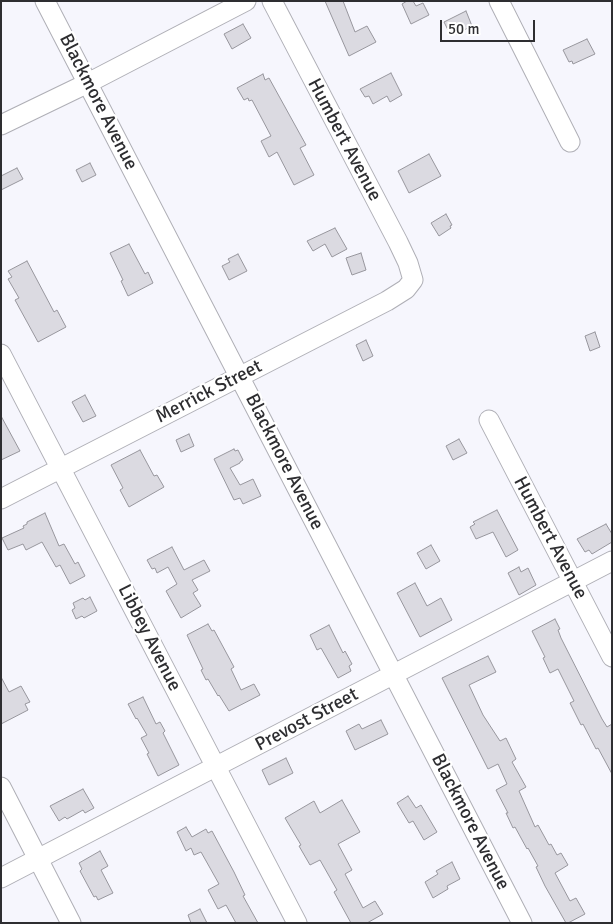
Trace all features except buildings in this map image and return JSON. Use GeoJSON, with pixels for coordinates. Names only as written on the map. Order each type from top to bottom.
{"type":"FeatureCollection","features":[{"type":"Feature","properties":{"kind":"street","name":"Blackmore Avenue"},"geometry":{"type":"LineString","coordinates":[[46,1],[522,923]]}},
{"type":"Feature","properties":{"kind":"street"},"geometry":{"type":"LineString","coordinates":[[1,125],[88,83],[246,1]]}},
{"type":"Feature","properties":{"kind":"street","name":"Humbert Avenue"},"geometry":{"type":"LineString","coordinates":[[272,1],[398,242],[408,263],[413,280]]}},
{"type":"Feature","properties":{"kind":"street"},"geometry":{"type":"LineString","coordinates":[[499,1],[570,142]]}},
{"type":"Feature","properties":{"kind":"street","name":"Merrick Street"},"geometry":{"type":"LineString","coordinates":[[1,499],[387,301],[406,289],[413,280]]}},
{"type":"Feature","properties":{"kind":"street","name":"Libbey Avenue"},"geometry":{"type":"LineString","coordinates":[[1,354],[297,923]]}},
{"type":"Feature","properties":{"kind":"street","name":"Humbert Avenue"},"geometry":{"type":"LineString","coordinates":[[488,420],[612,657]]}},
{"type":"Feature","properties":{"kind":"street","name":"Prevost Street"},"geometry":{"type":"LineString","coordinates":[[1,878],[612,561]]}},
{"type":"Feature","properties":{"kind":"street"},"geometry":{"type":"LineString","coordinates":[[1,787],[71,923]]}}]}
